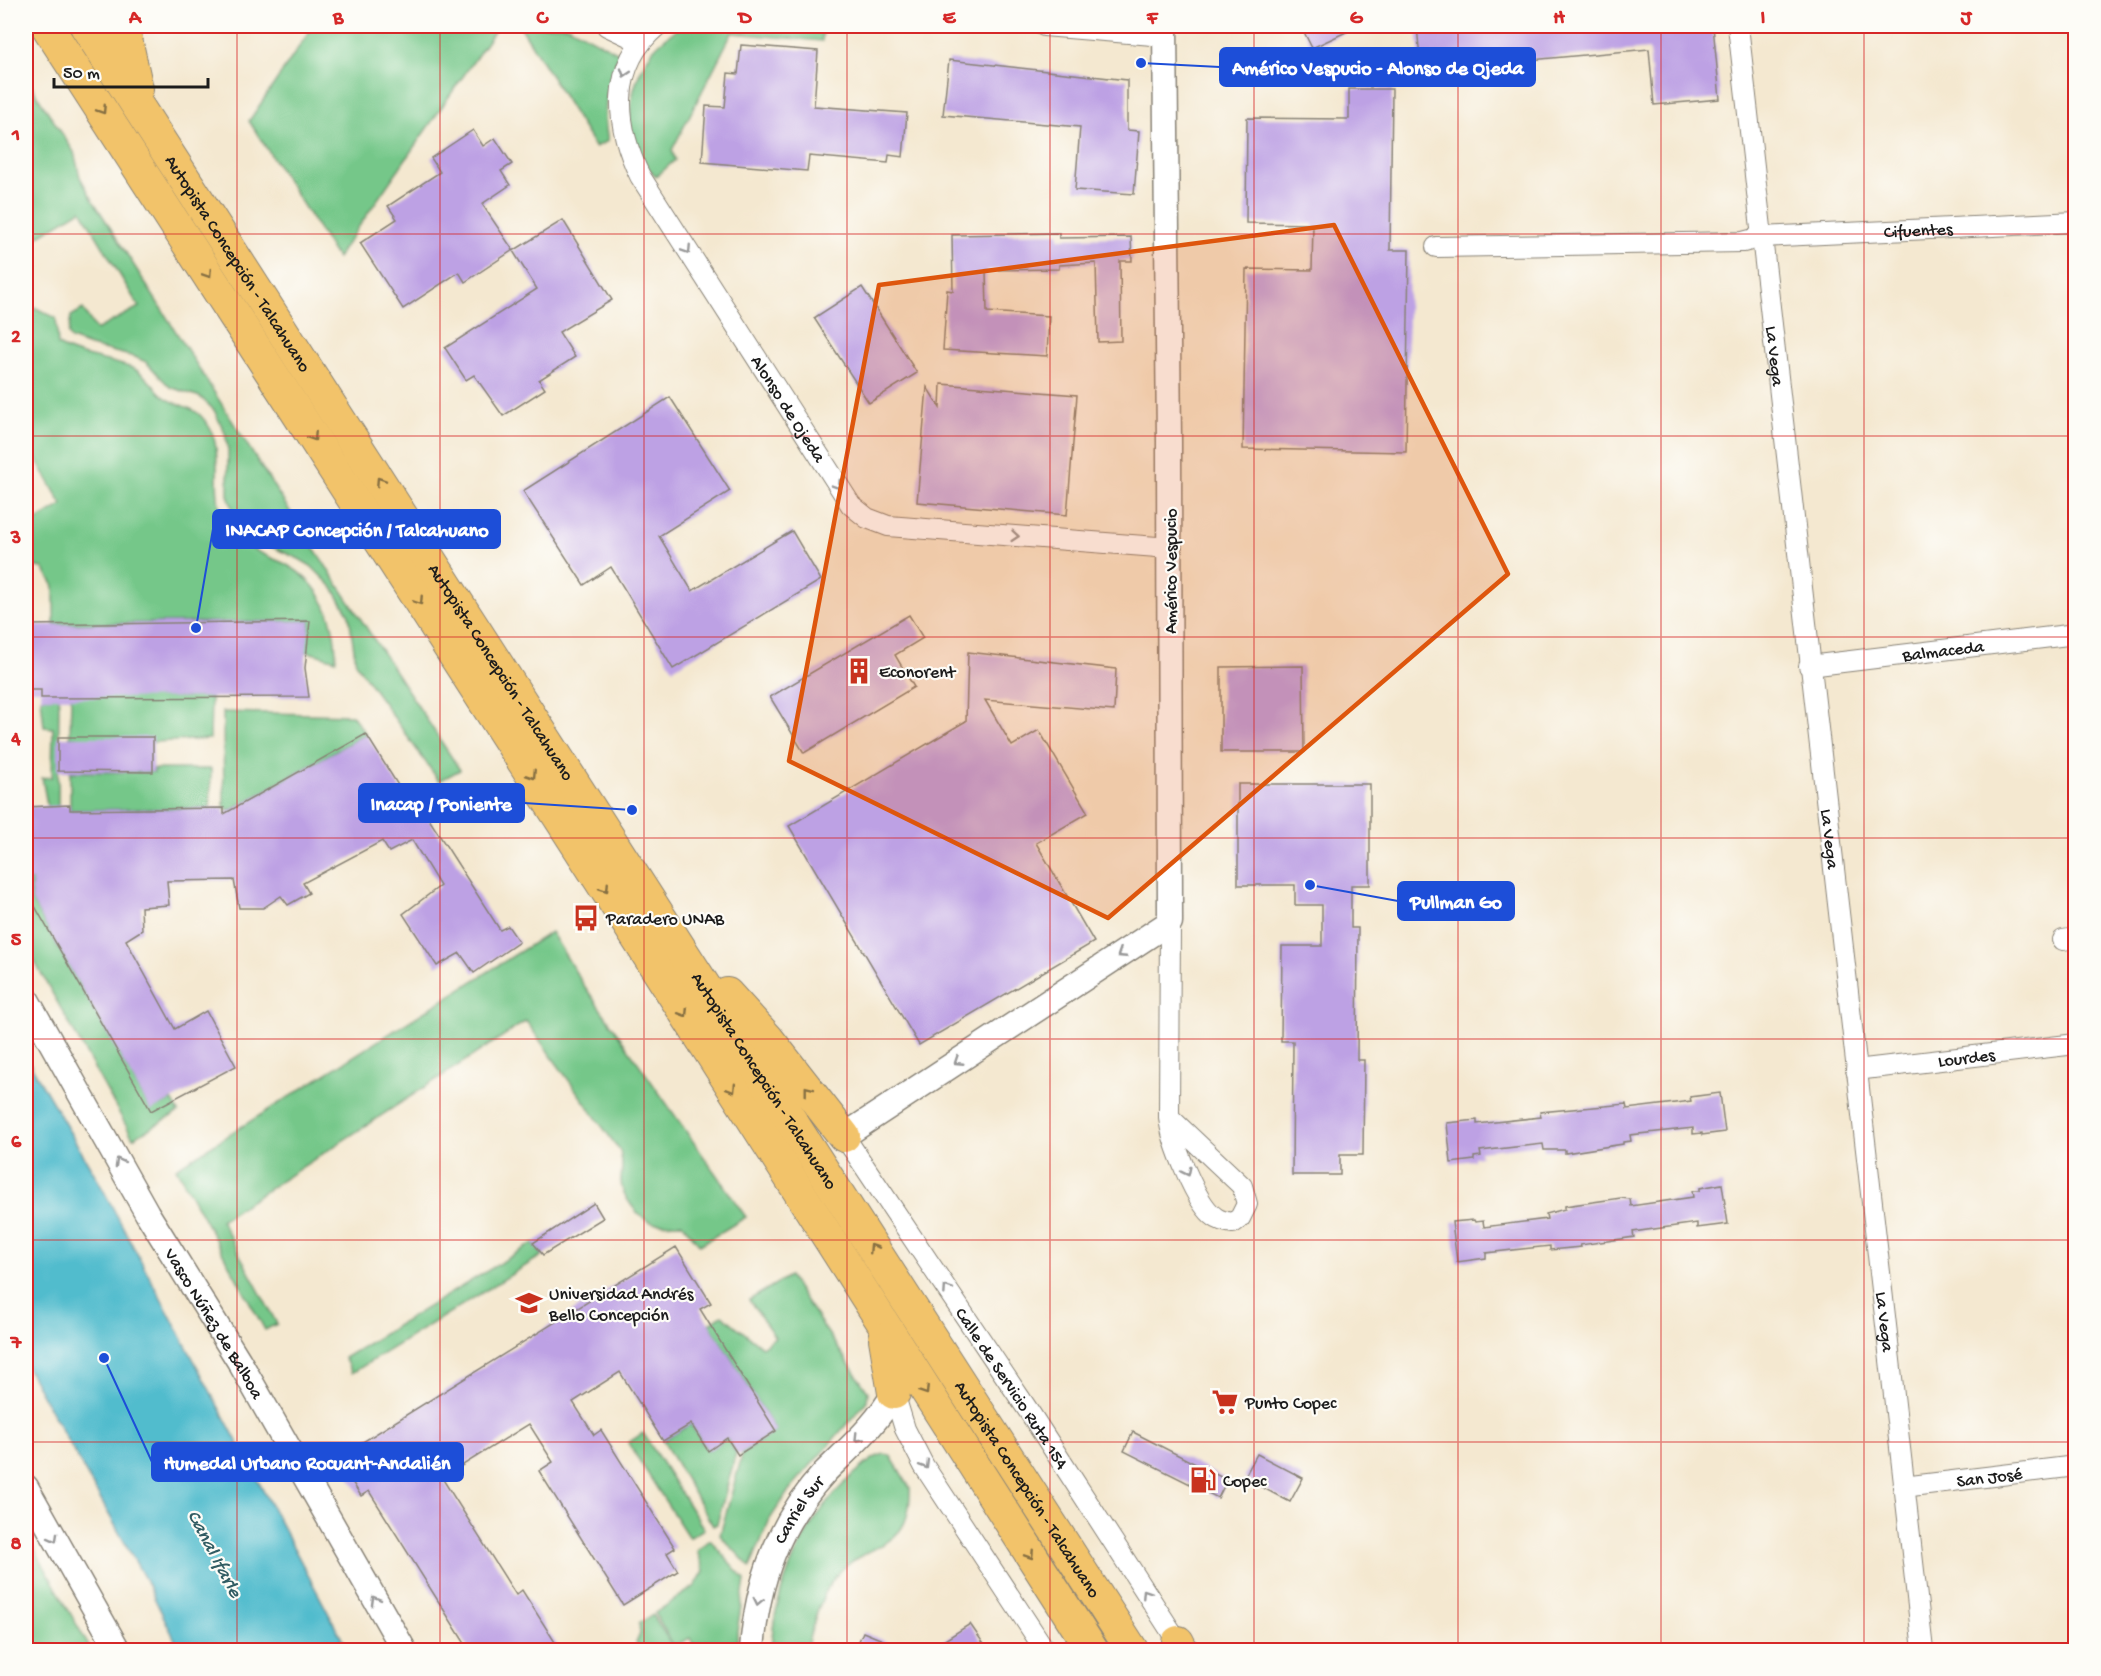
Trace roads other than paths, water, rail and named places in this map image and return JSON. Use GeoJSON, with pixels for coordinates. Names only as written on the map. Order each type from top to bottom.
{"type":"FeatureCollection","features":[{"type":"Feature","properties":{"kind":"main road","name":"Autopista Concepción - Talcahuano"},"geometry":{"type":"LineString","coordinates":[[47,26],[612,898],[1092,1650]]}},
{"type":"Feature","properties":{"kind":"main road","name":"Autopista Concepción - Talcahuano"},"geometry":{"type":"LineString","coordinates":[[86,26],[1132,1650]]}},
{"type":"Feature","properties":{"kind":"main road"},"geometry":{"type":"LineString","coordinates":[[123,26],[138,92],[150,124]]}},
{"type":"Feature","properties":{"kind":"main road"},"geometry":{"type":"LineString","coordinates":[[676,942],[768,1039],[844,1136]]}},
{"type":"Feature","properties":{"kind":"main road"},"geometry":{"type":"LineString","coordinates":[[882,1324],[894,1393]]}},
{"type":"Feature","properties":{"kind":"street"},"geometry":{"type":"LineString","coordinates":[[607,26],[641,42]]}},
{"type":"Feature","properties":{"kind":"street","name":"Alonso de Ojeda"},"geometry":{"type":"LineString","coordinates":[[657,26],[641,42],[625,69],[619,100],[624,137],[630,157],[640,177],[844,497],[858,512],[888,526],[1170,548]]}},
{"type":"Feature","properties":{"kind":"street"},"geometry":{"type":"LineString","coordinates":[[1044,26],[1165,31]]}},
{"type":"Feature","properties":{"kind":"street","name":"La Vega"},"geometry":{"type":"LineString","coordinates":[[1738,26],[1809,666],[1923,1650]]}},
{"type":"Feature","properties":{"kind":"street","name":"Américo Vespucio"},"geometry":{"type":"LineString","coordinates":[[1165,31],[1170,548],[1170,1117],[1175,1146],[1206,1209],[1221,1221],[1233,1223],[1240,1218],[1247,1204],[1242,1186],[1170,1117]]}},
{"type":"Feature","properties":{"kind":"street","name":"Cifuentes"},"geometry":{"type":"LineString","coordinates":[[1436,247],[1743,242],[1762,237],[2076,222]]}},
{"type":"Feature","properties":{"kind":"street","name":"Balmaceda"},"geometry":{"type":"LineString","coordinates":[[1809,666],[2076,634]]}},
{"type":"Feature","properties":{"kind":"street"},"geometry":{"type":"LineString","coordinates":[[844,1136],[1170,922]]}},
{"type":"Feature","properties":{"kind":"street","name":"Vasco Núñez de Balboa"},"geometry":{"type":"LineString","coordinates":[[26,998],[147,1213],[239,1360],[404,1650]]}},
{"type":"Feature","properties":{"kind":"street","name":"Lourdes"},"geometry":{"type":"LineString","coordinates":[[1856,1070],[2076,1044]]}},
{"type":"Feature","properties":{"kind":"street","name":"Calle de Servicio Ruta 154"},"geometry":{"type":"LineString","coordinates":[[844,1136],[1028,1410],[1180,1646]]}},
{"type":"Feature","properties":{"kind":"street"},"geometry":{"type":"LineString","coordinates":[[894,1393],[904,1429],[924,1466],[1045,1650]]}},
{"type":"Feature","properties":{"kind":"street","name":"Carriel Sur"},"geometry":{"type":"LineString","coordinates":[[752,1650],[763,1580],[783,1528],[810,1489],[872,1424],[894,1393]]}},
{"type":"Feature","properties":{"kind":"street","name":"San José"},"geometry":{"type":"LineString","coordinates":[[1903,1487],[2076,1466]]}},
{"type":"Feature","properties":{"kind":"street"},"geometry":{"type":"LineString","coordinates":[[26,1487],[118,1650]]}},
{"type":"Feature","properties":{"kind":"water","name":"Canal Ifarle"},"geometry":{"type":"Polygon","coordinates":[[[26,1057],[98,1180],[348,1650],[180,1650],[145,1579],[26,1366],[26,1057]]]}},
{"type":"Feature","properties":{"kind":"place","name":"Américo Vespucio - Alonso de Ojeda"},"geometry":{"type":"Point","coordinates":[1141,63]}},
{"type":"Feature","properties":{"kind":"place","name":"INACAP Concepción / Talcahuano"},"geometry":{"type":"Point","coordinates":[196,628]}},
{"type":"Feature","properties":{"kind":"place","name":"Econorent"},"geometry":{"type":"Point","coordinates":[859,671]}},
{"type":"Feature","properties":{"kind":"place","name":"Inacap / Poniente"},"geometry":{"type":"Point","coordinates":[632,810]}},
{"type":"Feature","properties":{"kind":"place","name":"Pullman Go"},"geometry":{"type":"Point","coordinates":[1310,885]}},
{"type":"Feature","properties":{"kind":"place","name":"Paradero UNAB"},"geometry":{"type":"Point","coordinates":[586,918]}},
{"type":"Feature","properties":{"kind":"place","name":"Universidad Andrés Bello Concepción"},"geometry":{"type":"Point","coordinates":[529,1303]}},
{"type":"Feature","properties":{"kind":"place","name":"Humedal Urbano Rocuant-Andalién"},"geometry":{"type":"Point","coordinates":[104,1358]}},
{"type":"Feature","properties":{"kind":"place","name":"Punto Copec"},"geometry":{"type":"Point","coordinates":[1225,1402]}},
{"type":"Feature","properties":{"kind":"place","name":"Copec"},"geometry":{"type":"Point","coordinates":[1203,1480]}}]}
